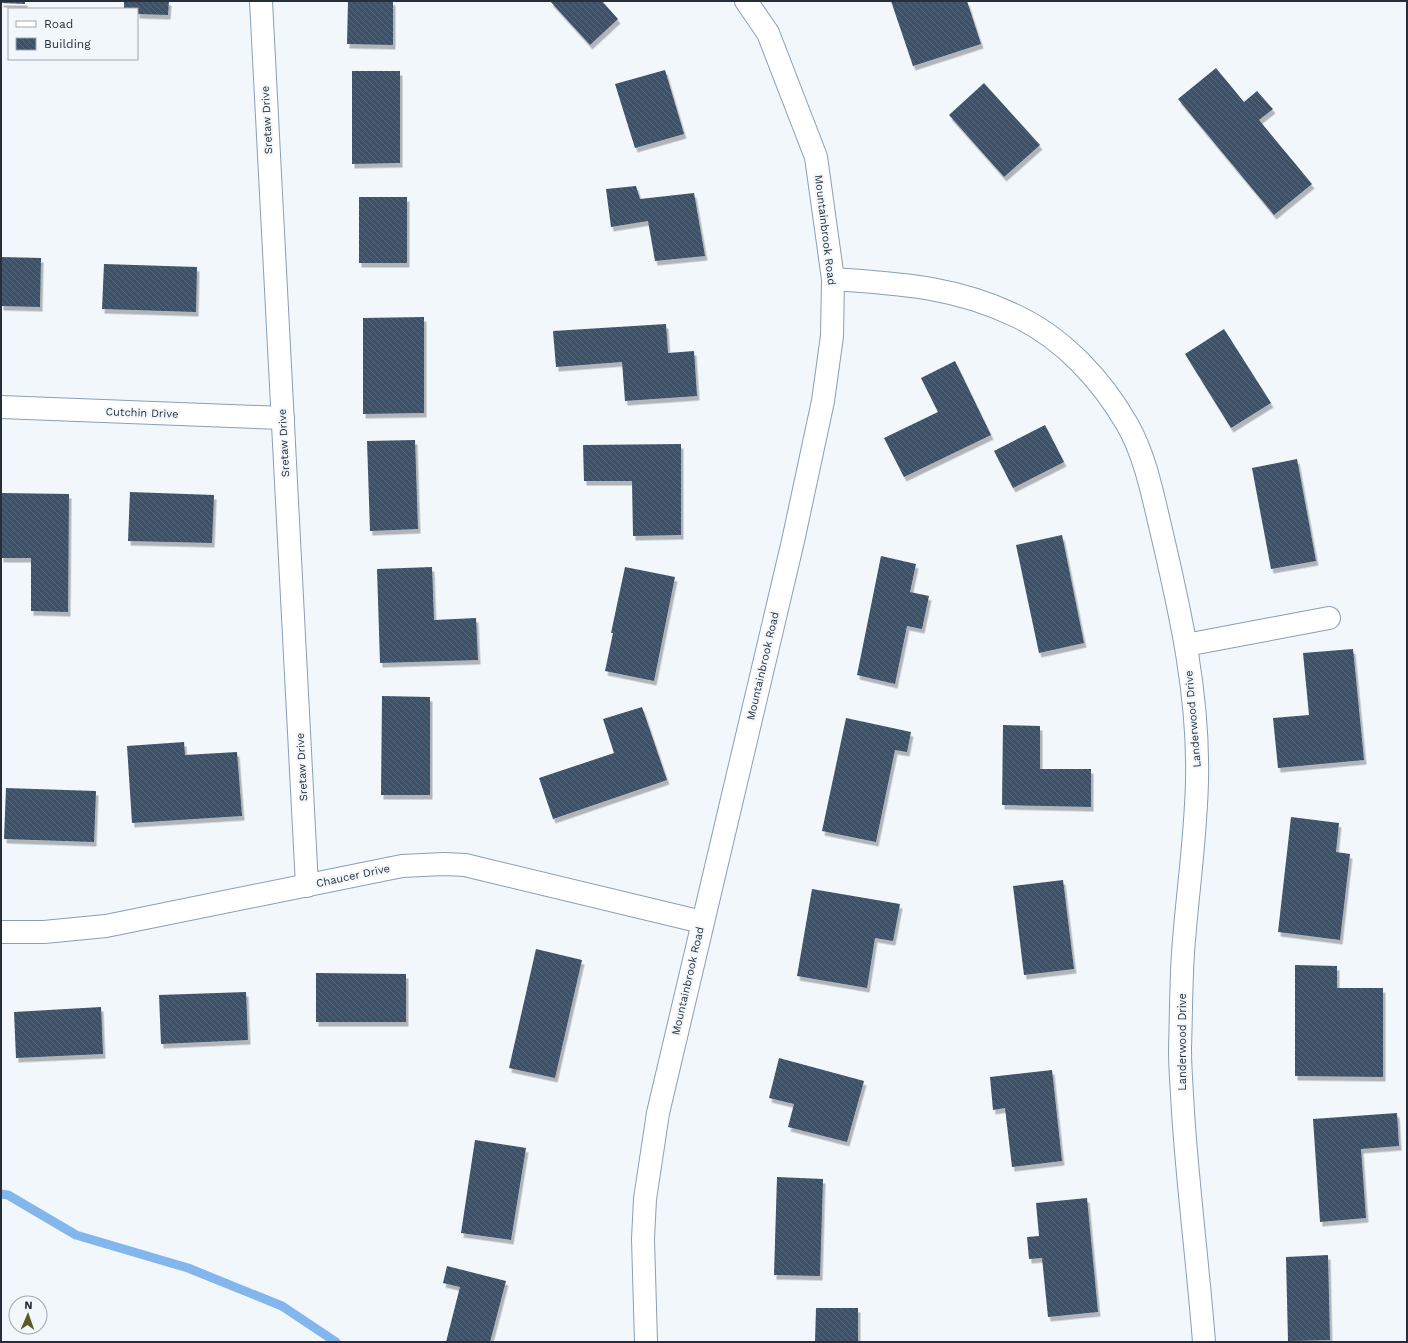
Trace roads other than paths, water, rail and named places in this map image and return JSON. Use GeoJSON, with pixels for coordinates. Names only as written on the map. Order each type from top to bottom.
{"type":"FeatureCollection","features":[{"type":"Feature","properties":{"kind":"street","name":"Sretaw Drive"},"geometry":{"type":"LineString","coordinates":[[260,1],[307,886]]}},
{"type":"Feature","properties":{"kind":"street","name":"Mountainbrook Road"},"geometry":{"type":"LineString","coordinates":[[646,1342],[643,1239],[646,1198],[658,1113],[793,541],[823,401],[832,336],[833,279],[816,157],[768,33],[746,1]]}},
{"type":"Feature","properties":{"kind":"street","name":"Landerwood Drive"},"geometry":{"type":"LineString","coordinates":[[833,279],[927,287],[972,297],[1015,315],[1040,329],[1075,357],[1105,390],[1127,424],[1137,445],[1152,490],[1182,620],[1194,704],[1197,778],[1195,826],[1183,954],[1180,1054],[1186,1159],[1199,1277],[1204,1342]]}},
{"type":"Feature","properties":{"kind":"street","name":"Cutchin Drive"},"geometry":{"type":"LineString","coordinates":[[1,407],[283,418]]}},
{"type":"Feature","properties":{"kind":"street"},"geometry":{"type":"LineString","coordinates":[[1186,644],[1329,618]]}},
{"type":"Feature","properties":{"kind":"street","name":"Chaucer Drive"},"geometry":{"type":"LineString","coordinates":[[1,932],[44,932],[106,926],[402,866],[444,864],[465,865],[702,922]]}},
{"type":"Feature","properties":{"kind":"waterway"},"geometry":{"type":"LineString","coordinates":[[1,1194],[8,1195],[76,1235],[188,1268],[282,1306],[336,1342]]}}]}
